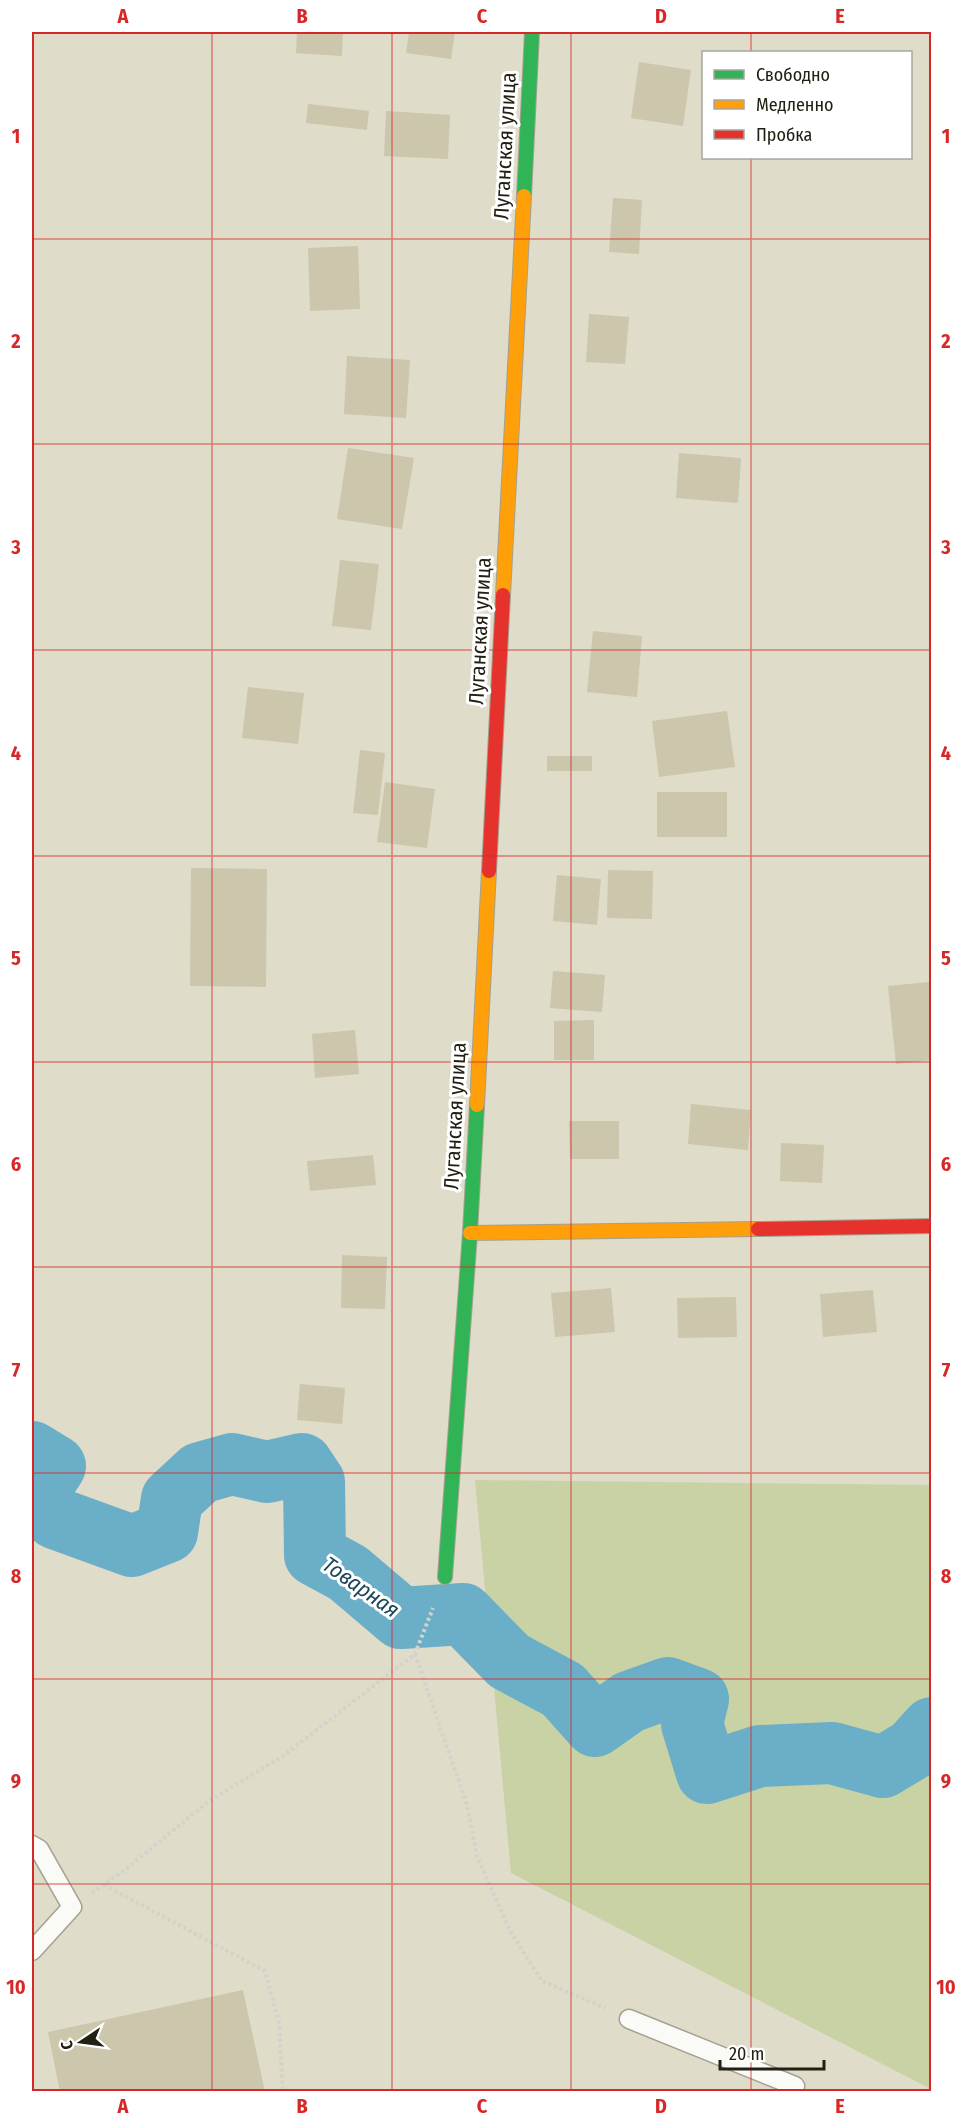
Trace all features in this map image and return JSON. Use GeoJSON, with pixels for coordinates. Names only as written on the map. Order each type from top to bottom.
{"type":"FeatureCollection","features":[{"type":"Feature","properties":{"kind":"street","name":"Луганская улица"},"geometry":{"type":"LineString","coordinates":[[445,1576],[470,1233],[532,32]]}},
{"type":"Feature","properties":{"kind":"street"},"geometry":{"type":"LineString","coordinates":[[470,1233],[932,1226]]}},
{"type":"Feature","properties":{"kind":"lane"},"geometry":{"type":"LineString","coordinates":[[32,1845],[39,1849],[72,1907],[32,1951]]}},
{"type":"Feature","properties":{"kind":"lane"},"geometry":{"type":"LineString","coordinates":[[629,2019],[800,2089]]}},
{"type":"Feature","properties":{"kind":"lane"},"geometry":{"type":"LineString","coordinates":[[773,2091],[800,2089]]}},
{"type":"Feature","properties":{"kind":"path"},"geometry":{"type":"LineString","coordinates":[[72,1907],[130,1866],[209,1801],[283,1756],[416,1653],[445,1576]]}},
{"type":"Feature","properties":{"kind":"path"},"geometry":{"type":"LineString","coordinates":[[416,1653],[464,1795],[477,1856],[510,1931],[542,1981],[629,2019]]}},
{"type":"Feature","properties":{"kind":"path"},"geometry":{"type":"LineString","coordinates":[[104,1885],[265,1971],[279,2023],[283,2091]]}},
{"type":"Feature","properties":{"kind":"green space"},"geometry":{"type":"Polygon","coordinates":[[[475,1480],[931,1485],[931,2089],[511,1873],[475,1480]]]}},
{"type":"Feature","properties":{"kind":"building"},"geometry":{"type":"Polygon","coordinates":[[[297,32],[343,32],[342,56],[296,53],[297,32]]]}},
{"type":"Feature","properties":{"kind":"building"},"geometry":{"type":"Polygon","coordinates":[[[409,32],[455,32],[451,59],[406,53],[409,32]]]}},
{"type":"Feature","properties":{"kind":"building"},"geometry":{"type":"Polygon","coordinates":[[[639,62],[691,70],[683,126],[631,118],[639,62]]]}},
{"type":"Feature","properties":{"kind":"building"},"geometry":{"type":"Polygon","coordinates":[[[308,104],[369,111],[367,130],[306,123],[308,104]]]}},
{"type":"Feature","properties":{"kind":"building"},"geometry":{"type":"Polygon","coordinates":[[[386,111],[450,115],[448,159],[384,156],[386,111]]]}},
{"type":"Feature","properties":{"kind":"building"},"geometry":{"type":"Polygon","coordinates":[[[613,198],[642,200],[639,254],[609,252],[613,198]]]}},
{"type":"Feature","properties":{"kind":"building"},"geometry":{"type":"Polygon","coordinates":[[[358,246],[360,309],[310,311],[308,248],[358,246]]]}},
{"type":"Feature","properties":{"kind":"building"},"geometry":{"type":"Polygon","coordinates":[[[589,314],[629,317],[625,364],[586,362],[589,314]]]}},
{"type":"Feature","properties":{"kind":"building"},"geometry":{"type":"Polygon","coordinates":[[[347,356],[410,360],[406,418],[344,414],[347,356]]]}},
{"type":"Feature","properties":{"kind":"building"},"geometry":{"type":"Polygon","coordinates":[[[348,448],[414,458],[402,529],[337,519],[348,448]]]}},
{"type":"Feature","properties":{"kind":"building"},"geometry":{"type":"Polygon","coordinates":[[[679,453],[741,458],[738,503],[676,498],[679,453]]]}},
{"type":"Feature","properties":{"kind":"building"},"geometry":{"type":"Polygon","coordinates":[[[340,560],[379,564],[371,630],[332,626],[340,560]]]}},
{"type":"Feature","properties":{"kind":"building"},"geometry":{"type":"Polygon","coordinates":[[[593,631],[642,636],[637,697],[587,692],[593,631]]]}},
{"type":"Feature","properties":{"kind":"building"},"geometry":{"type":"Polygon","coordinates":[[[248,687],[304,693],[298,744],[242,738],[248,687]]]}},
{"type":"Feature","properties":{"kind":"building"},"geometry":{"type":"Polygon","coordinates":[[[727,711],[735,767],[659,777],[652,721],[727,711]]]}},
{"type":"Feature","properties":{"kind":"building"},"geometry":{"type":"Polygon","coordinates":[[[360,750],[385,753],[378,815],[353,813],[360,750]]]}},
{"type":"Feature","properties":{"kind":"building"},"geometry":{"type":"Polygon","coordinates":[[[547,756],[592,756],[592,771],[547,771],[547,756]]]}},
{"type":"Feature","properties":{"kind":"building"},"geometry":{"type":"Polygon","coordinates":[[[385,782],[435,789],[427,848],[377,842],[385,782]]]}},
{"type":"Feature","properties":{"kind":"building"},"geometry":{"type":"Polygon","coordinates":[[[657,792],[727,792],[727,837],[657,837],[657,792]]]}},
{"type":"Feature","properties":{"kind":"building"},"geometry":{"type":"Polygon","coordinates":[[[191,868],[267,869],[266,987],[190,986],[191,868]]]}},
{"type":"Feature","properties":{"kind":"building"},"geometry":{"type":"Polygon","coordinates":[[[608,870],[653,871],[652,919],[607,918],[608,870]]]}},
{"type":"Feature","properties":{"kind":"building"},"geometry":{"type":"Polygon","coordinates":[[[557,875],[601,879],[597,925],[553,921],[557,875]]]}},
{"type":"Feature","properties":{"kind":"building"},"geometry":{"type":"Polygon","coordinates":[[[553,971],[605,975],[602,1012],[550,1008],[553,971]]]}},
{"type":"Feature","properties":{"kind":"building"},"geometry":{"type":"Polygon","coordinates":[[[929,982],[932,1004],[932,1060],[896,1064],[888,986],[929,982]]]}},
{"type":"Feature","properties":{"kind":"building"},"geometry":{"type":"Polygon","coordinates":[[[594,1020],[594,1060],[554,1060],[554,1021],[594,1020]]]}},
{"type":"Feature","properties":{"kind":"building"},"geometry":{"type":"Polygon","coordinates":[[[355,1030],[359,1074],[315,1078],[312,1034],[355,1030]]]}},
{"type":"Feature","properties":{"kind":"building"},"geometry":{"type":"Polygon","coordinates":[[[691,1104],[751,1110],[748,1150],[688,1144],[691,1104]]]}},
{"type":"Feature","properties":{"kind":"building"},"geometry":{"type":"Polygon","coordinates":[[[569,1121],[619,1121],[619,1159],[570,1159],[569,1121]]]}},
{"type":"Feature","properties":{"kind":"building"},"geometry":{"type":"Polygon","coordinates":[[[781,1143],[824,1145],[822,1183],[780,1181],[781,1143]]]}},
{"type":"Feature","properties":{"kind":"building"},"geometry":{"type":"Polygon","coordinates":[[[373,1155],[376,1185],[310,1191],[307,1161],[373,1155]]]}},
{"type":"Feature","properties":{"kind":"building"},"geometry":{"type":"Polygon","coordinates":[[[342,1255],[387,1257],[385,1309],[341,1308],[342,1255]]]}},
{"type":"Feature","properties":{"kind":"building"},"geometry":{"type":"Polygon","coordinates":[[[611,1288],[615,1332],[555,1337],[551,1293],[611,1288]]]}},
{"type":"Feature","properties":{"kind":"building"},"geometry":{"type":"Polygon","coordinates":[[[873,1290],[877,1332],[823,1337],[820,1294],[873,1290]]]}},
{"type":"Feature","properties":{"kind":"building"},"geometry":{"type":"Polygon","coordinates":[[[736,1297],[737,1337],[678,1338],[677,1298],[736,1297]]]}},
{"type":"Feature","properties":{"kind":"building"},"geometry":{"type":"Polygon","coordinates":[[[300,1384],[345,1388],[342,1424],[297,1420],[300,1384]]]}},
{"type":"Feature","properties":{"kind":"building"},"geometry":{"type":"Polygon","coordinates":[[[243,1990],[265,2092],[60,2092],[48,2032],[243,1990]]]}},
{"type":"Feature","properties":{"kind":"waterway","name":"Товарная"},"geometry":{"type":"LineString","coordinates":[[32,1452],[55,1466],[34,1498],[55,1518],[132,1546],[167,1532],[172,1499],[200,1473],[232,1464],[267,1472],[302,1464],[314,1482],[315,1555],[348,1573],[401,1618],[463,1614],[509,1661],[563,1690],[595,1726],[629,1702],[668,1688],[698,1699],[692,1724],[707,1773],[760,1756],[832,1753],[883,1767],[913,1749],[932,1728]]}},
{"type":"Feature","properties":{"kind":"traffic: fast"},"geometry":{"type":"LineString","coordinates":[[524,196],[532,32]]}},
{"type":"Feature","properties":{"kind":"traffic: fast"},"geometry":{"type":"LineString","coordinates":[[445,1577],[477,1105]]}},
{"type":"Feature","properties":{"kind":"traffic: slow"},"geometry":{"type":"LineString","coordinates":[[503,595],[524,196]]}},
{"type":"Feature","properties":{"kind":"traffic: slow"},"geometry":{"type":"LineString","coordinates":[[477,1105],[489,871]]}},
{"type":"Feature","properties":{"kind":"traffic: slow"},"geometry":{"type":"LineString","coordinates":[[470,1233],[758,1229]]}},
{"type":"Feature","properties":{"kind":"traffic: jam"},"geometry":{"type":"LineString","coordinates":[[489,871],[503,595]]}},
{"type":"Feature","properties":{"kind":"traffic: jam"},"geometry":{"type":"LineString","coordinates":[[758,1229],[932,1226]]}}]}
